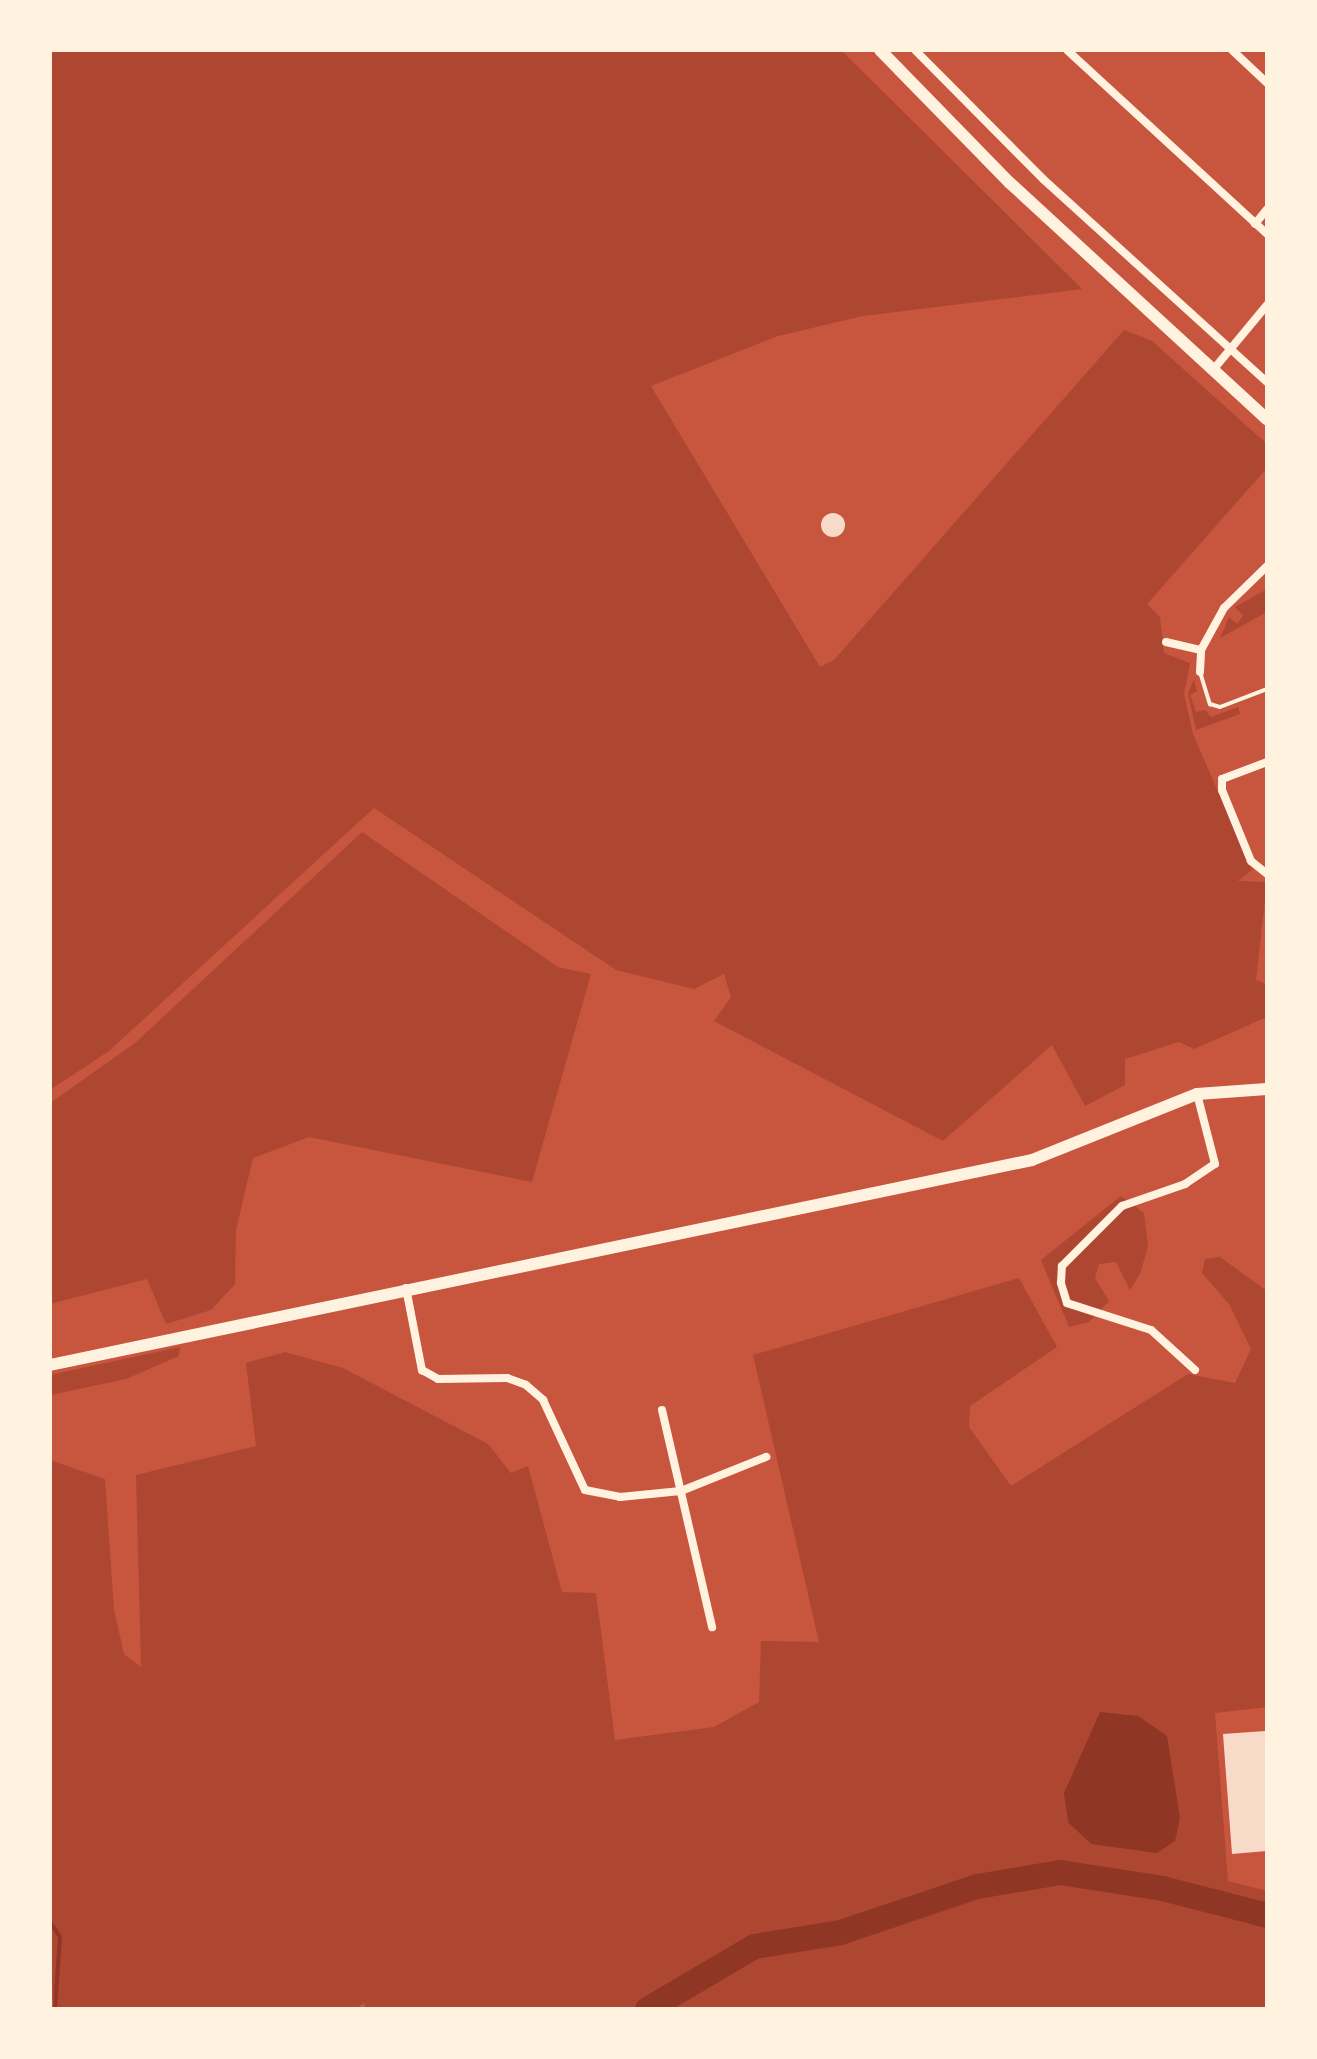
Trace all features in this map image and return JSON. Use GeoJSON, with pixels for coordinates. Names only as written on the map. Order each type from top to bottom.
{"type":"FeatureCollection","features":[{"type":"Feature","properties":{"kind":"main road"},"geometry":{"type":"LineString","coordinates":[[880,50],[1010,183],[1267,419]]}},
{"type":"Feature","properties":{"kind":"main road"},"geometry":{"type":"LineString","coordinates":[[50,1365],[1032,1160],[1197,1094],[1267,1088]]}},
{"type":"Feature","properties":{"kind":"street"},"geometry":{"type":"LineString","coordinates":[[915,50],[1043,178],[1267,382]]}},
{"type":"Feature","properties":{"kind":"street"},"geometry":{"type":"LineString","coordinates":[[1067,50],[1267,234]]}},
{"type":"Feature","properties":{"kind":"street"},"geometry":{"type":"LineString","coordinates":[[1232,50],[1267,83]]}},
{"type":"Feature","properties":{"kind":"street"},"geometry":{"type":"LineString","coordinates":[[1255,224],[1267,209]]}},
{"type":"Feature","properties":{"kind":"street"},"geometry":{"type":"LineString","coordinates":[[1214,370],[1267,305]]}},
{"type":"Feature","properties":{"kind":"street"},"geometry":{"type":"LineString","coordinates":[[1200,672],[1201,650],[1224,608],[1267,566]]}},
{"type":"Feature","properties":{"kind":"street"},"geometry":{"type":"LineString","coordinates":[[1166,642],[1201,650]]}},
{"type":"Feature","properties":{"kind":"street"},"geometry":{"type":"LineString","coordinates":[[1267,762],[1222,780],[1222,790],[1251,861],[1267,874]]}},
{"type":"Feature","properties":{"kind":"street"},"geometry":{"type":"LineString","coordinates":[[1194,1370],[1176,1347],[1130,1318],[1067,1303],[1062,1266],[1122,1206],[1185,1184],[1215,1164],[1197,1094]]}},
{"type":"Feature","properties":{"kind":"street"},"geometry":{"type":"LineString","coordinates":[[406,1288],[422,1370],[438,1379],[507,1378],[526,1384],[543,1400],[584,1490],[620,1497],[681,1491],[766,1458]]}},
{"type":"Feature","properties":{"kind":"street"},"geometry":{"type":"LineString","coordinates":[[662,1410],[712,1628]]}},
{"type":"Feature","properties":{"kind":"lane"},"geometry":{"type":"LineString","coordinates":[[1200,672],[1210,704],[1220,707],[1267,690]]}},
{"type":"Feature","properties":{"kind":"shaded area"},"geometry":{"type":"Polygon","coordinates":[[[50,50],[841,50],[1082,289],[863,316],[778,336],[651,386],[820,667],[834,660],[1124,330],[1152,341],[1267,444],[1267,468],[1147,604],[1160,617],[1164,653],[1190,663],[1184,694],[1193,734],[1252,870],[1238,881],[1267,882],[1256,980],[1267,984],[1267,1017],[1194,1049],[1179,1042],[1125,1059],[1125,1085],[1085,1106],[1052,1045],[943,1141],[714,1021],[731,997],[724,974],[694,989],[616,970],[374,808],[109,1051],[50,1090],[50,50]]]}},
{"type":"Feature","properties":{"kind":"shaded area"},"geometry":{"type":"Polygon","coordinates":[[[1267,589],[1267,612],[1220,638],[1229,617],[1237,624],[1243,616],[1235,607],[1267,589]]]}},
{"type":"Feature","properties":{"kind":"shaded area"},"geometry":{"type":"Polygon","coordinates":[[[1194,679],[1197,691],[1190,695],[1196,712],[1205,710],[1211,717],[1238,707],[1240,714],[1196,730],[1188,694],[1194,679]]]}},
{"type":"Feature","properties":{"kind":"shaded area"},"geometry":{"type":"Polygon","coordinates":[[[362,832],[558,967],[591,974],[532,1182],[309,1137],[253,1158],[236,1230],[235,1284],[211,1310],[166,1324],[147,1279],[50,1304],[50,1103],[135,1043],[362,832]]]}},
{"type":"Feature","properties":{"kind":"shaded area"},"geometry":{"type":"Polygon","coordinates":[[[1121,1196],[1144,1213],[1148,1246],[1140,1274],[1130,1290],[1116,1262],[1099,1264],[1095,1278],[1109,1301],[1089,1322],[1069,1327],[1041,1260],[1121,1196]]]}},
{"type":"Feature","properties":{"kind":"shaded area"},"geometry":{"type":"Polygon","coordinates":[[[1220,1257],[1267,1291],[1267,1707],[1215,1713],[1228,1881],[1267,1891],[1267,2009],[366,2009],[364,2003],[355,2009],[56,2009],[50,1990],[50,1460],[105,1479],[114,1610],[124,1654],[141,1667],[136,1475],[256,1446],[246,1363],[285,1352],[343,1368],[488,1444],[511,1473],[528,1466],[562,1592],[596,1593],[615,1740],[714,1727],[759,1702],[761,1641],[819,1642],[753,1355],[1019,1278],[1057,1347],[970,1406],[969,1427],[1011,1486],[1188,1374],[1235,1383],[1251,1349],[1229,1304],[1202,1273],[1205,1259],[1220,1257]]]}},
{"type":"Feature","properties":{"kind":"shaded area"},"geometry":{"type":"Polygon","coordinates":[[[180,1347],[179,1356],[126,1379],[50,1395],[50,1375],[180,1347]]]}},
{"type":"Feature","properties":{"kind":"shaded area"},"geometry":{"type":"Polygon","coordinates":[[[1100,1712],[1138,1716],[1167,1736],[1180,1818],[1175,1841],[1157,1853],[1091,1844],[1068,1822],[1064,1793],[1100,1712]]]}},
{"type":"Feature","properties":{"kind":"building"},"geometry":{"type":"Polygon","coordinates":[[[833,513],[845,525],[833,537],[821,525],[833,513]]]}},
{"type":"Feature","properties":{"kind":"building"},"geometry":{"type":"Polygon","coordinates":[[[1265,1731],[1267,1851],[1232,1854],[1223,1734],[1265,1731]]]}},
{"type":"Feature","properties":{"kind":"waterway"},"geometry":{"type":"LineString","coordinates":[[647,2009],[754,1946],[840,1932],[977,1886],[1060,1872],[1162,1888],[1267,1915]]}},
{"type":"Feature","properties":{"kind":"waterway"},"geometry":{"type":"LineString","coordinates":[[50,1922],[60,1937],[55,2009]]}}]}
